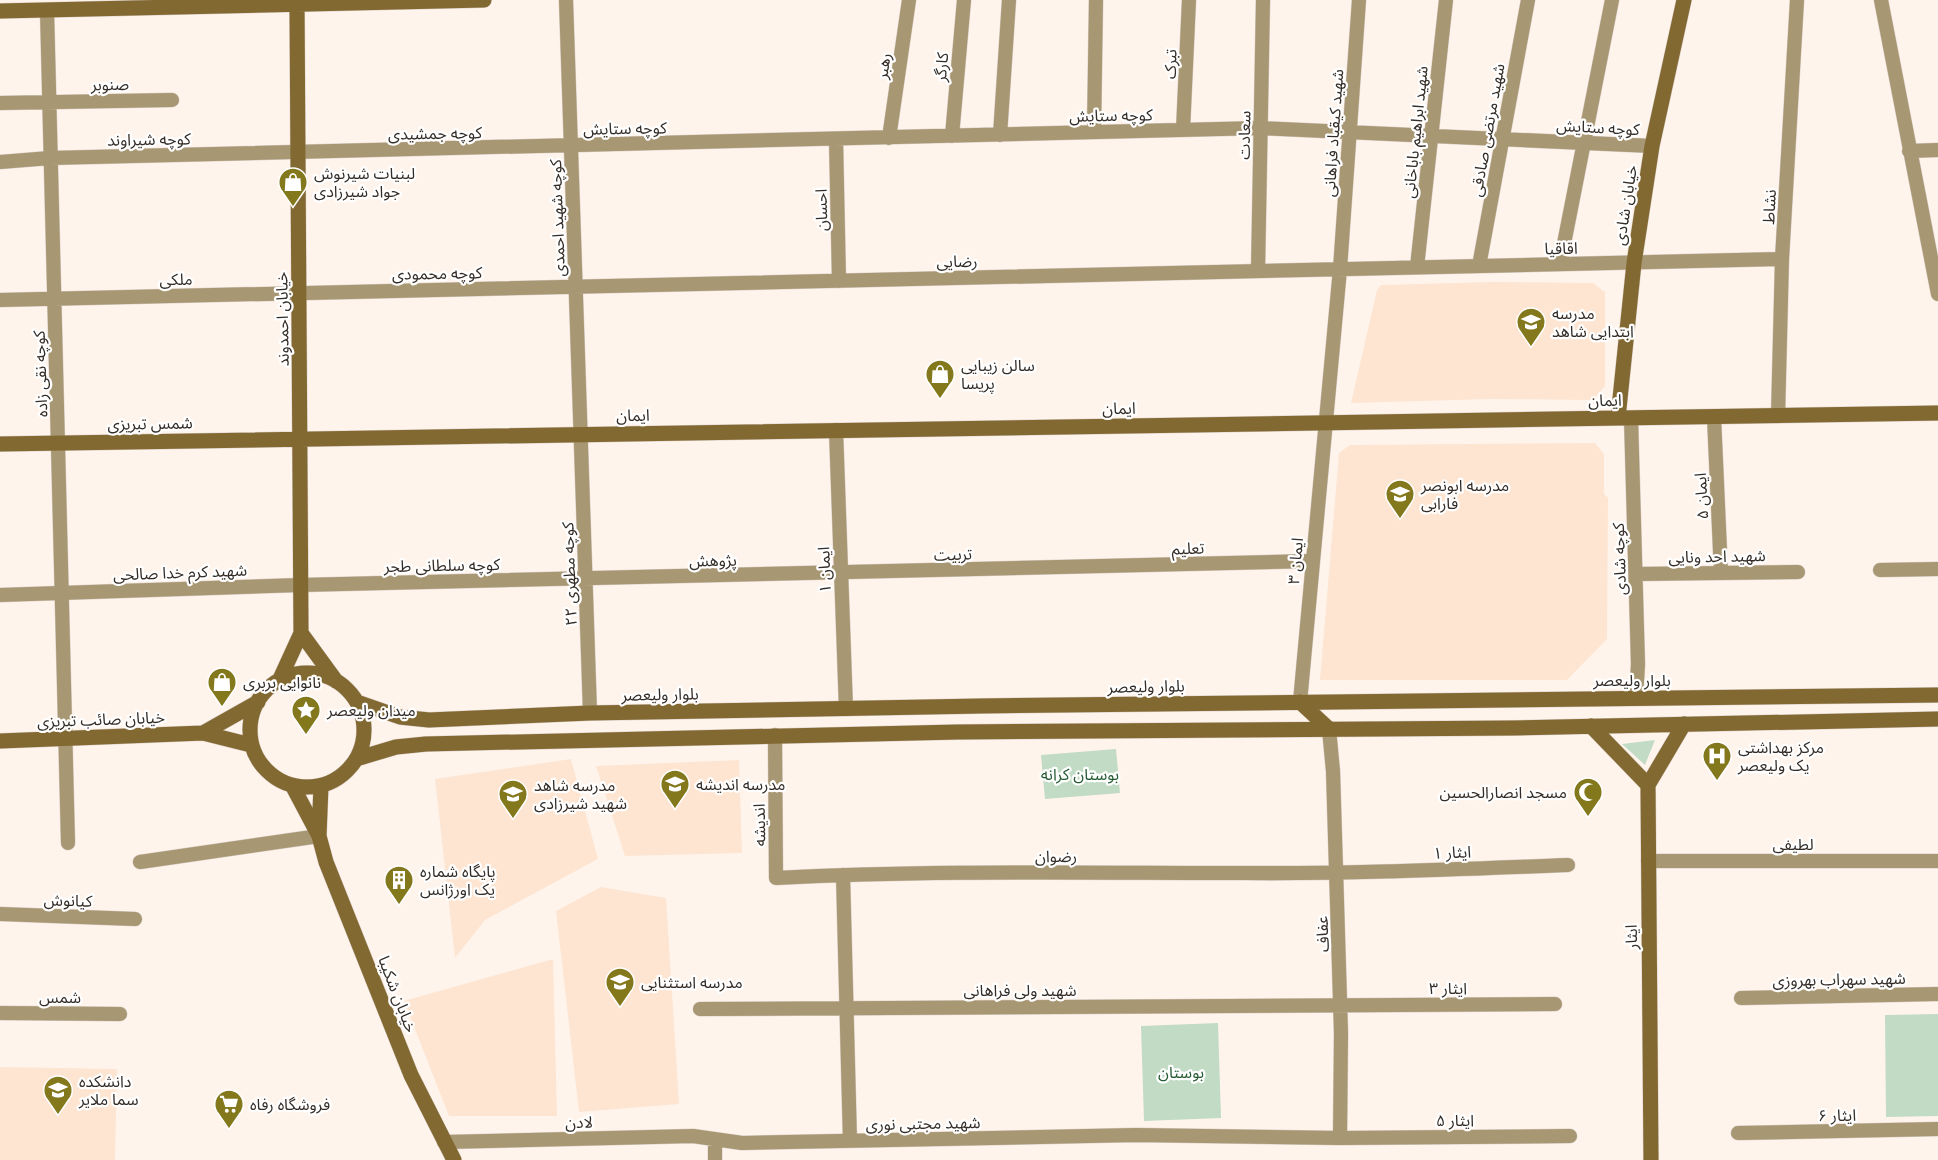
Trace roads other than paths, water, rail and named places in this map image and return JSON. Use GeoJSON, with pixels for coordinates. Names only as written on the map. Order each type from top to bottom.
{"type":"FeatureCollection","features":[{"type":"Feature","properties":{"kind":"main road"},"geometry":{"type":"LineString","coordinates":[[0,11],[299,2],[484,0]]}},
{"type":"Feature","properties":{"kind":"main road","name":"خیابان شادی"},"geometry":{"type":"LineString","coordinates":[[1624,418],[1634,263],[1652,146],[1684,0]]}},
{"type":"Feature","properties":{"kind":"main road","name":"خیابان احمدوند"},"geometry":{"type":"LineString","coordinates":[[299,2],[301,633]]}},
{"type":"Feature","properties":{"kind":"main road","name":"ایمان"},"geometry":{"type":"LineString","coordinates":[[301,438],[1938,413]]}},
{"type":"Feature","properties":{"kind":"main road","name":"شمس تبریزی"},"geometry":{"type":"LineString","coordinates":[[0,444],[301,438]]}},
{"type":"Feature","properties":{"kind":"main road"},"geometry":{"type":"LineString","coordinates":[[203,733],[258,702],[279,681],[301,633],[336,681],[357,702],[364,730],[356,759]]}},
{"type":"Feature","properties":{"kind":"main road"},"geometry":{"type":"LineString","coordinates":[[279,681],[307,674],[336,681]]}},
{"type":"Feature","properties":{"kind":"main road","name":"بلوار ولیعصر"},"geometry":{"type":"LineString","coordinates":[[357,702],[400,717],[429,720],[590,713],[1938,695]]}},
{"type":"Feature","properties":{"kind":"main road"},"geometry":{"type":"LineString","coordinates":[[258,702],[248,730],[251,745],[266,771],[292,786],[321,786],[335,780],[356,759],[396,747],[426,744],[775,735],[1591,726],[1938,719]]}},
{"type":"Feature","properties":{"kind":"main road"},"geometry":{"type":"LineString","coordinates":[[1300,702],[1329,729]]}},
{"type":"Feature","properties":{"kind":"main road"},"geometry":{"type":"LineString","coordinates":[[1591,726],[1648,784],[1684,724]]}},
{"type":"Feature","properties":{"kind":"main road"},"geometry":{"type":"LineString","coordinates":[[203,733],[251,745]]}},
{"type":"Feature","properties":{"kind":"main road","name":"خیابان صائب تبریزی"},"geometry":{"type":"LineString","coordinates":[[0,741],[203,733]]}},
{"type":"Feature","properties":{"kind":"main road","name":"ایثار"},"geometry":{"type":"LineString","coordinates":[[1648,784],[1651,1160]]}},
{"type":"Feature","properties":{"kind":"main road"},"geometry":{"type":"LineString","coordinates":[[292,786],[319,836]]}},
{"type":"Feature","properties":{"kind":"main road"},"geometry":{"type":"LineString","coordinates":[[319,836],[321,786]]}},
{"type":"Feature","properties":{"kind":"main road","name":"خیابان شکیبا"},"geometry":{"type":"LineString","coordinates":[[319,836],[326,862],[411,1076],[454,1160]]}},
{"type":"Feature","properties":{"kind":"street","name":"کوچه شهید احمدی"},"geometry":{"type":"LineString","coordinates":[[566,0],[580,434]]}},
{"type":"Feature","properties":{"kind":"street","name":"رهبر"},"geometry":{"type":"LineString","coordinates":[[889,138],[909,0]]}},
{"type":"Feature","properties":{"kind":"street","name":"کارگر"},"geometry":{"type":"LineString","coordinates":[[952,136],[964,0]]}},
{"type":"Feature","properties":{"kind":"street"},"geometry":{"type":"LineString","coordinates":[[1000,135],[1009,0]]}},
{"type":"Feature","properties":{"kind":"street"},"geometry":{"type":"LineString","coordinates":[[1094,132],[1096,0]]}},
{"type":"Feature","properties":{"kind":"street","name":"تبرک"},"geometry":{"type":"LineString","coordinates":[[1183,130],[1189,0]]}},
{"type":"Feature","properties":{"kind":"street","name":"سعادت"},"geometry":{"type":"LineString","coordinates":[[1258,271],[1263,0]]}},
{"type":"Feature","properties":{"kind":"street","name":"شهید کیقباد فراهانی"},"geometry":{"type":"LineString","coordinates":[[1324,423],[1340,269],[1359,0]]}},
{"type":"Feature","properties":{"kind":"street","name":"شهید ابراهیم باباخانی"},"geometry":{"type":"LineString","coordinates":[[1417,267],[1446,0]]}},
{"type":"Feature","properties":{"kind":"street","name":"شهید مرتضی صادقی"},"geometry":{"type":"LineString","coordinates":[[1479,266],[1528,0]]}},
{"type":"Feature","properties":{"kind":"street"},"geometry":{"type":"LineString","coordinates":[[1560,264],[1612,0]]}},
{"type":"Feature","properties":{"kind":"street","name":"نشاط"},"geometry":{"type":"LineString","coordinates":[[1778,416],[1782,259],[1797,0]]}},
{"type":"Feature","properties":{"kind":"street"},"geometry":{"type":"LineString","coordinates":[[1881,0],[1938,294]]}},
{"type":"Feature","properties":{"kind":"street","name":"کوچه نقی زاده"},"geometry":{"type":"LineString","coordinates":[[46,10],[68,843]]}},
{"type":"Feature","properties":{"kind":"street","name":"صنوبر"},"geometry":{"type":"LineString","coordinates":[[0,103],[172,100]]}},
{"type":"Feature","properties":{"kind":"street","name":"کوچه ستایش"},"geometry":{"type":"LineString","coordinates":[[571,146],[1260,128],[1652,146]]}},
{"type":"Feature","properties":{"kind":"street","name":"احسان"},"geometry":{"type":"LineString","coordinates":[[836,139],[839,281]]}},
{"type":"Feature","properties":{"kind":"street","name":"کوچه جمشیدی"},"geometry":{"type":"LineString","coordinates":[[300,153],[571,146]]}},
{"type":"Feature","properties":{"kind":"street"},"geometry":{"type":"LineString","coordinates":[[1909,151],[1938,150]]}},
{"type":"Feature","properties":{"kind":"street","name":"کوچه شیراوند"},"geometry":{"type":"LineString","coordinates":[[0,162],[51,158],[300,153]]}},
{"type":"Feature","properties":{"kind":"street","name":"اقاقیا"},"geometry":{"type":"LineString","coordinates":[[1340,269],[1782,259]]}},
{"type":"Feature","properties":{"kind":"street","name":"رضایی"},"geometry":{"type":"LineString","coordinates":[[576,287],[1340,269]]}},
{"type":"Feature","properties":{"kind":"street","name":"کوچه محمودی"},"geometry":{"type":"LineString","coordinates":[[299,293],[576,287]]}},
{"type":"Feature","properties":{"kind":"street","name":"ملکی"},"geometry":{"type":"LineString","coordinates":[[0,300],[299,293]]}},
{"type":"Feature","properties":{"kind":"street","name":"ایمان ۵"},"geometry":{"type":"LineString","coordinates":[[1714,417],[1721,573]]}},
{"type":"Feature","properties":{"kind":"street","name":"کوچه شادی"},"geometry":{"type":"LineString","coordinates":[[1624,418],[1636,574],[1636,698]]}},
{"type":"Feature","properties":{"kind":"street","name":"ایمان ۳"},"geometry":{"type":"LineString","coordinates":[[1300,702],[1324,423]]}},
{"type":"Feature","properties":{"kind":"street","name":"ایمان ۱"},"geometry":{"type":"LineString","coordinates":[[836,430],[846,709]]}},
{"type":"Feature","properties":{"kind":"street","name":"کوچه مطهری ۲۲"},"geometry":{"type":"LineString","coordinates":[[580,434],[590,713]]}},
{"type":"Feature","properties":{"kind":"street","name":"تعلیم"},"geometry":{"type":"LineString","coordinates":[[1066,568],[1311,561]]}},
{"type":"Feature","properties":{"kind":"street","name":"تربیت"},"geometry":{"type":"LineString","coordinates":[[841,574],[1066,568]]}},
{"type":"Feature","properties":{"kind":"street"},"geometry":{"type":"LineString","coordinates":[[1880,570],[1938,570]]}},
{"type":"Feature","properties":{"kind":"street","name":"شهید احد ونایی"},"geometry":{"type":"LineString","coordinates":[[1636,574],[1798,572]]}},
{"type":"Feature","properties":{"kind":"street","name":"پژوهش"},"geometry":{"type":"LineString","coordinates":[[586,579],[841,574]]}},
{"type":"Feature","properties":{"kind":"street","name":"کوچه سلطانی طجر"},"geometry":{"type":"LineString","coordinates":[[300,585],[586,579]]}},
{"type":"Feature","properties":{"kind":"street","name":"شهید کرم خدا صالحی"},"geometry":{"type":"LineString","coordinates":[[0,595],[300,585]]}},
{"type":"Feature","properties":{"kind":"street","name":"عفاف"},"geometry":{"type":"LineString","coordinates":[[1329,729],[1340,1004],[1340,1138]]}},
{"type":"Feature","properties":{"kind":"street","name":"اندیشه"},"geometry":{"type":"LineString","coordinates":[[775,735],[776,878]]}},
{"type":"Feature","properties":{"kind":"street"},"geometry":{"type":"LineString","coordinates":[[140,862],[319,836]]}},
{"type":"Feature","properties":{"kind":"street","name":"لطیفی"},"geometry":{"type":"LineString","coordinates":[[1648,861],[1938,861]]}},
{"type":"Feature","properties":{"kind":"street","name":"ایثار ۱"},"geometry":{"type":"LineString","coordinates":[[1336,872],[1568,866]]}},
{"type":"Feature","properties":{"kind":"street","name":"رضوان"},"geometry":{"type":"LineString","coordinates":[[776,878],[843,874],[1336,872]]}},
{"type":"Feature","properties":{"kind":"street"},"geometry":{"type":"LineString","coordinates":[[843,874],[850,1141]]}},
{"type":"Feature","properties":{"kind":"street","name":"کیانوش"},"geometry":{"type":"LineString","coordinates":[[0,914],[135,920]]}},
{"type":"Feature","properties":{"kind":"street","name":"شهید سهراب بهروزی"},"geometry":{"type":"LineString","coordinates":[[1741,998],[1938,994]]}},
{"type":"Feature","properties":{"kind":"street","name":"ایثار ۳"},"geometry":{"type":"LineString","coordinates":[[1340,1004],[1555,1004]]}},
{"type":"Feature","properties":{"kind":"street","name":"شهید ولی فراهانی"},"geometry":{"type":"LineString","coordinates":[[700,1009],[1340,1004]]}},
{"type":"Feature","properties":{"kind":"street","name":"شمس"},"geometry":{"type":"LineString","coordinates":[[0,1013],[120,1014]]}},
{"type":"Feature","properties":{"kind":"street","name":"ایثار ۶"},"geometry":{"type":"LineString","coordinates":[[1738,1133],[1938,1129]]}},
{"type":"Feature","properties":{"kind":"street","name":"شهید مجتبی نوری"},"geometry":{"type":"LineString","coordinates":[[715,1139],[742,1143],[1132,1135],[1340,1138]]}},
{"type":"Feature","properties":{"kind":"street","name":"لادن"},"geometry":{"type":"LineString","coordinates":[[444,1142],[693,1136],[715,1139]]}},
{"type":"Feature","properties":{"kind":"street","name":"ایثار ۵"},"geometry":{"type":"LineString","coordinates":[[1340,1138],[1570,1136]]}},
{"type":"Feature","properties":{"kind":"street"},"geometry":{"type":"LineString","coordinates":[[715,1139],[715,1160]]}},
{"type":"Feature","properties":{"kind":"place","name":"لبنیات شیرنوش جواد شیرزادی"},"geometry":{"type":"Point","coordinates":[293,208]}},
{"type":"Feature","properties":{"kind":"place","name":"مدرسه ابتدایی شاهد"},"geometry":{"type":"Point","coordinates":[1531,348]}},
{"type":"Feature","properties":{"kind":"place","name":"سالن زیبایی پریسا"},"geometry":{"type":"Point","coordinates":[940,400]}},
{"type":"Feature","properties":{"kind":"place","name":"مدرسه ابونصر فارابی"},"geometry":{"type":"Point","coordinates":[1400,520]}},
{"type":"Feature","properties":{"kind":"place","name":"نانوایی بربری"},"geometry":{"type":"Point","coordinates":[222,708]}},
{"type":"Feature","properties":{"kind":"place","name":"میدان ولیعصر"},"geometry":{"type":"Point","coordinates":[306,736]}},
{"type":"Feature","properties":{"kind":"place","name":"مرکز بهداشتی یک ولیعصر"},"geometry":{"type":"Point","coordinates":[1717,782]}},
{"type":"Feature","properties":{"kind":"place","name":"مدرسه اندیشه"},"geometry":{"type":"Point","coordinates":[675,810]}},
{"type":"Feature","properties":{"kind":"place","name":"مسجد انصارالحسین"},"geometry":{"type":"Point","coordinates":[1588,818]}},
{"type":"Feature","properties":{"kind":"place","name":"مدرسه شاهد شهید شیرزادی"},"geometry":{"type":"Point","coordinates":[513,820]}},
{"type":"Feature","properties":{"kind":"place","name":"پایگاه شماره یک اورژانس"},"geometry":{"type":"Point","coordinates":[399,906]}},
{"type":"Feature","properties":{"kind":"place","name":"مدرسه استثنایی"},"geometry":{"type":"Point","coordinates":[620,1008]}},
{"type":"Feature","properties":{"kind":"place","name":"دانشکده سما ملایر"},"geometry":{"type":"Point","coordinates":[58,1116]}},
{"type":"Feature","properties":{"kind":"place","name":"فروشگاه رفاه"},"geometry":{"type":"Point","coordinates":[229,1130]}},
{"type":"Feature","properties":{"kind":"park label","name":"بوستان کرانه"},"geometry":{"type":"Point","coordinates":[1080,774]}},
{"type":"Feature","properties":{"kind":"park label","name":"بوستان"},"geometry":{"type":"Point","coordinates":[1181,1072]}}]}
